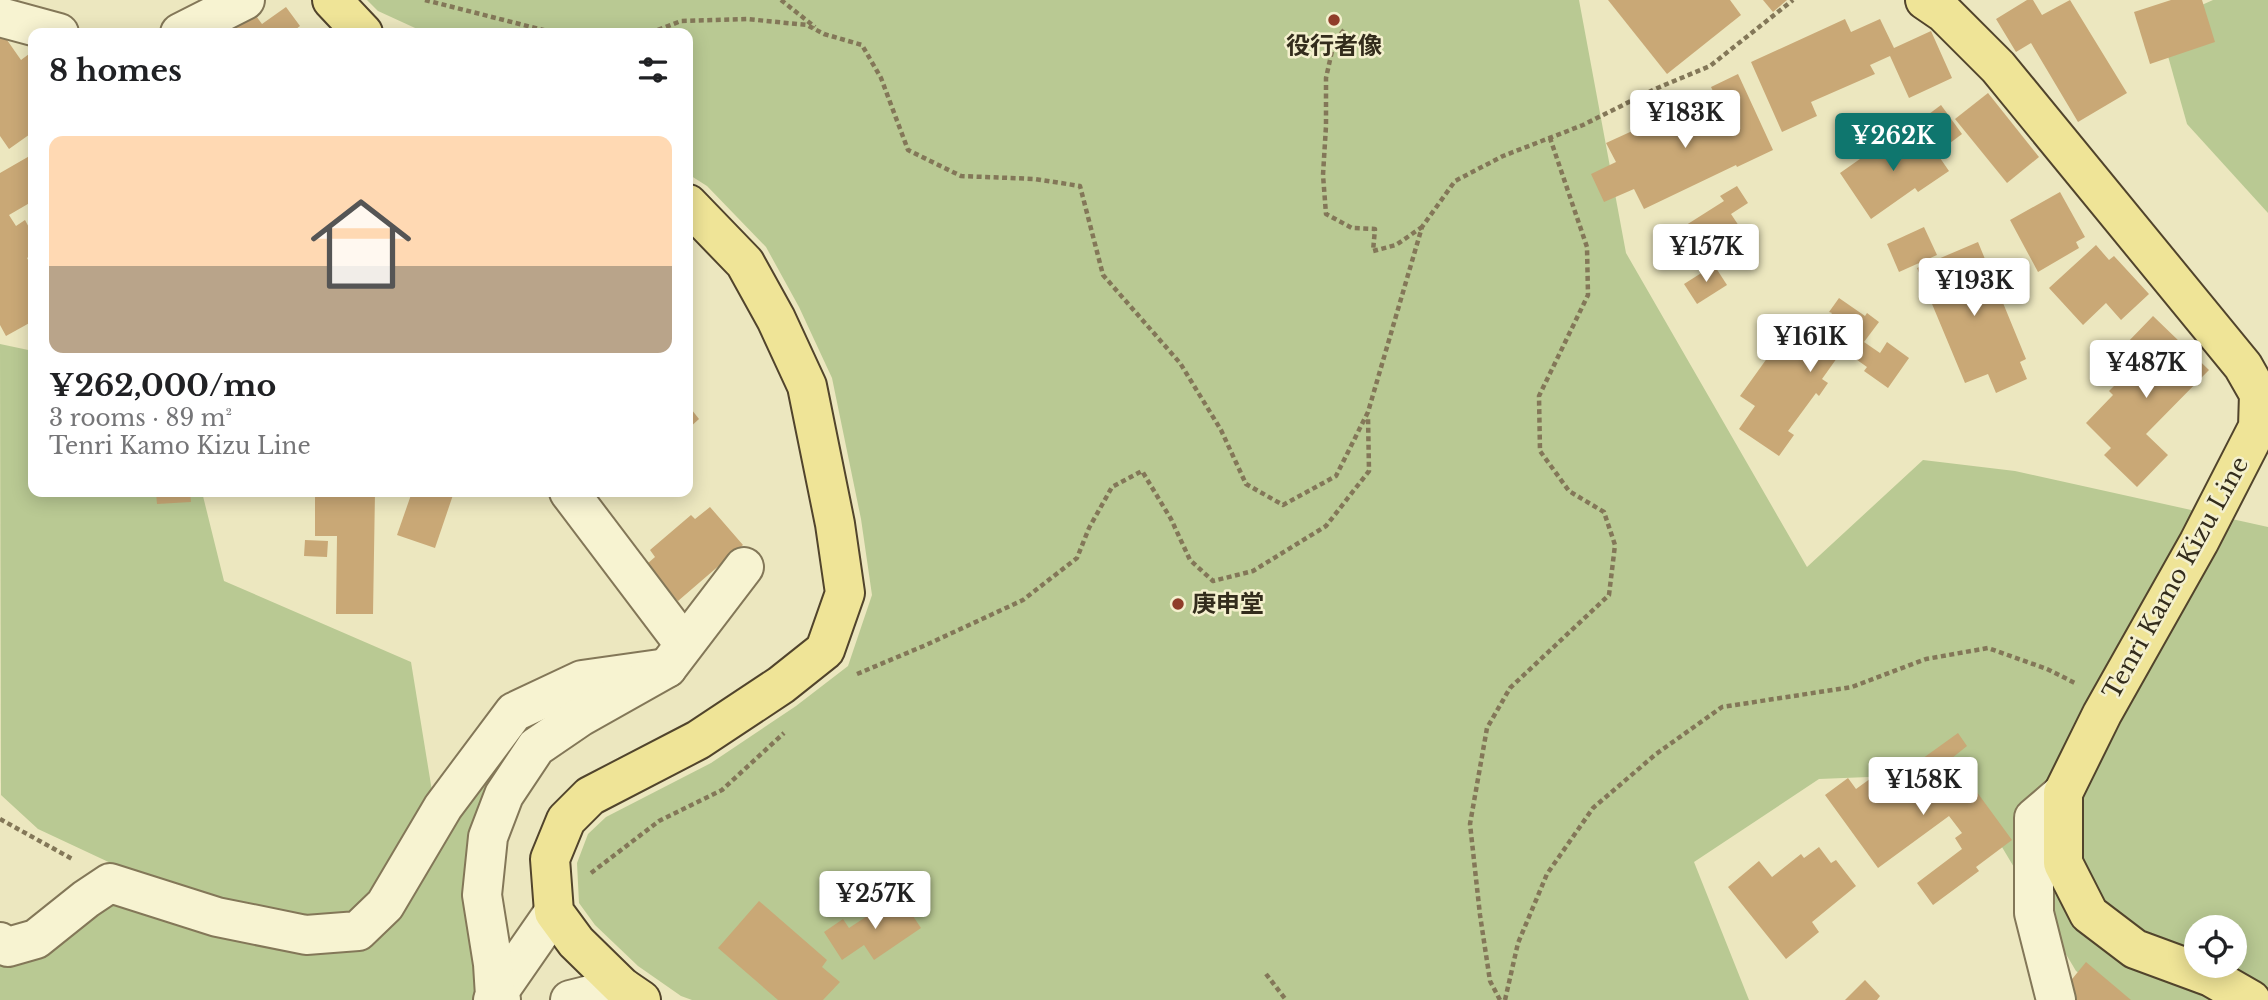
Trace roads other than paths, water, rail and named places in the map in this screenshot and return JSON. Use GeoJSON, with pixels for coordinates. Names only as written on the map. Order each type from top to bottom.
{"type":"FeatureCollection","features":[{"type":"Feature","properties":{"kind":"main road"},"geometry":{"type":"LineString","coordinates":[[332,0],[358,28]]}},
{"type":"Feature","properties":{"kind":"main road","name":"Tenri Kamo Kizu Line"},"geometry":{"type":"LineString","coordinates":[[1941,7],[1998,67],[2264,394],[2258,427],[2063,793],[2063,863],[2089,914],[2135,949],[2211,977],[2252,1000]]}},
{"type":"Feature","properties":{"kind":"main road"},"geometry":{"type":"LineString","coordinates":[[632,993],[576,942],[554,912],[550,859],[566,820],[590,796],[698,740],[781,685],[825,650],[845,593],[835,524],[807,386],[776,319],[745,263],[693,209]]}},
{"type":"Feature","properties":{"kind":"street"},"geometry":{"type":"LineString","coordinates":[[190,28],[245,0]]}},
{"type":"Feature","properties":{"kind":"street"},"geometry":{"type":"LineString","coordinates":[[0,18],[39,28]]}},
{"type":"Feature","properties":{"kind":"street"},"geometry":{"type":"LineString","coordinates":[[572,497],[675,656]]}},
{"type":"Feature","properties":{"kind":"street"},"geometry":{"type":"LineString","coordinates":[[496,999],[482,895],[488,837],[504,794],[536,747],[675,656],[744,567]]}},
{"type":"Feature","properties":{"kind":"street"},"geometry":{"type":"LineString","coordinates":[[0,942],[8,947],[36,939],[110,883],[217,917],[306,935],[358,931],[386,905],[443,807],[514,712],[582,680],[675,656]]}},
{"type":"Feature","properties":{"kind":"street"},"geometry":{"type":"LineString","coordinates":[[2056,1000],[2034,913],[2034,818],[2063,793]]}},
{"type":"Feature","properties":{"kind":"street"},"geometry":{"type":"LineString","coordinates":[[496,999],[554,912]]}},
{"type":"Feature","properties":{"kind":"street"},"geometry":{"type":"LineString","coordinates":[[2252,1000],[2268,989]]}},
{"type":"Feature","properties":{"kind":"street"},"geometry":{"type":"LineString","coordinates":[[570,1000],[632,993]]}},
{"type":"Feature","properties":{"kind":"place","name":"役行者像"},"geometry":{"type":"Point","coordinates":[1334,20]}},
{"type":"Feature","properties":{"kind":"place","name":"庚申堂"},"geometry":{"type":"Point","coordinates":[1178,604]}}]}
